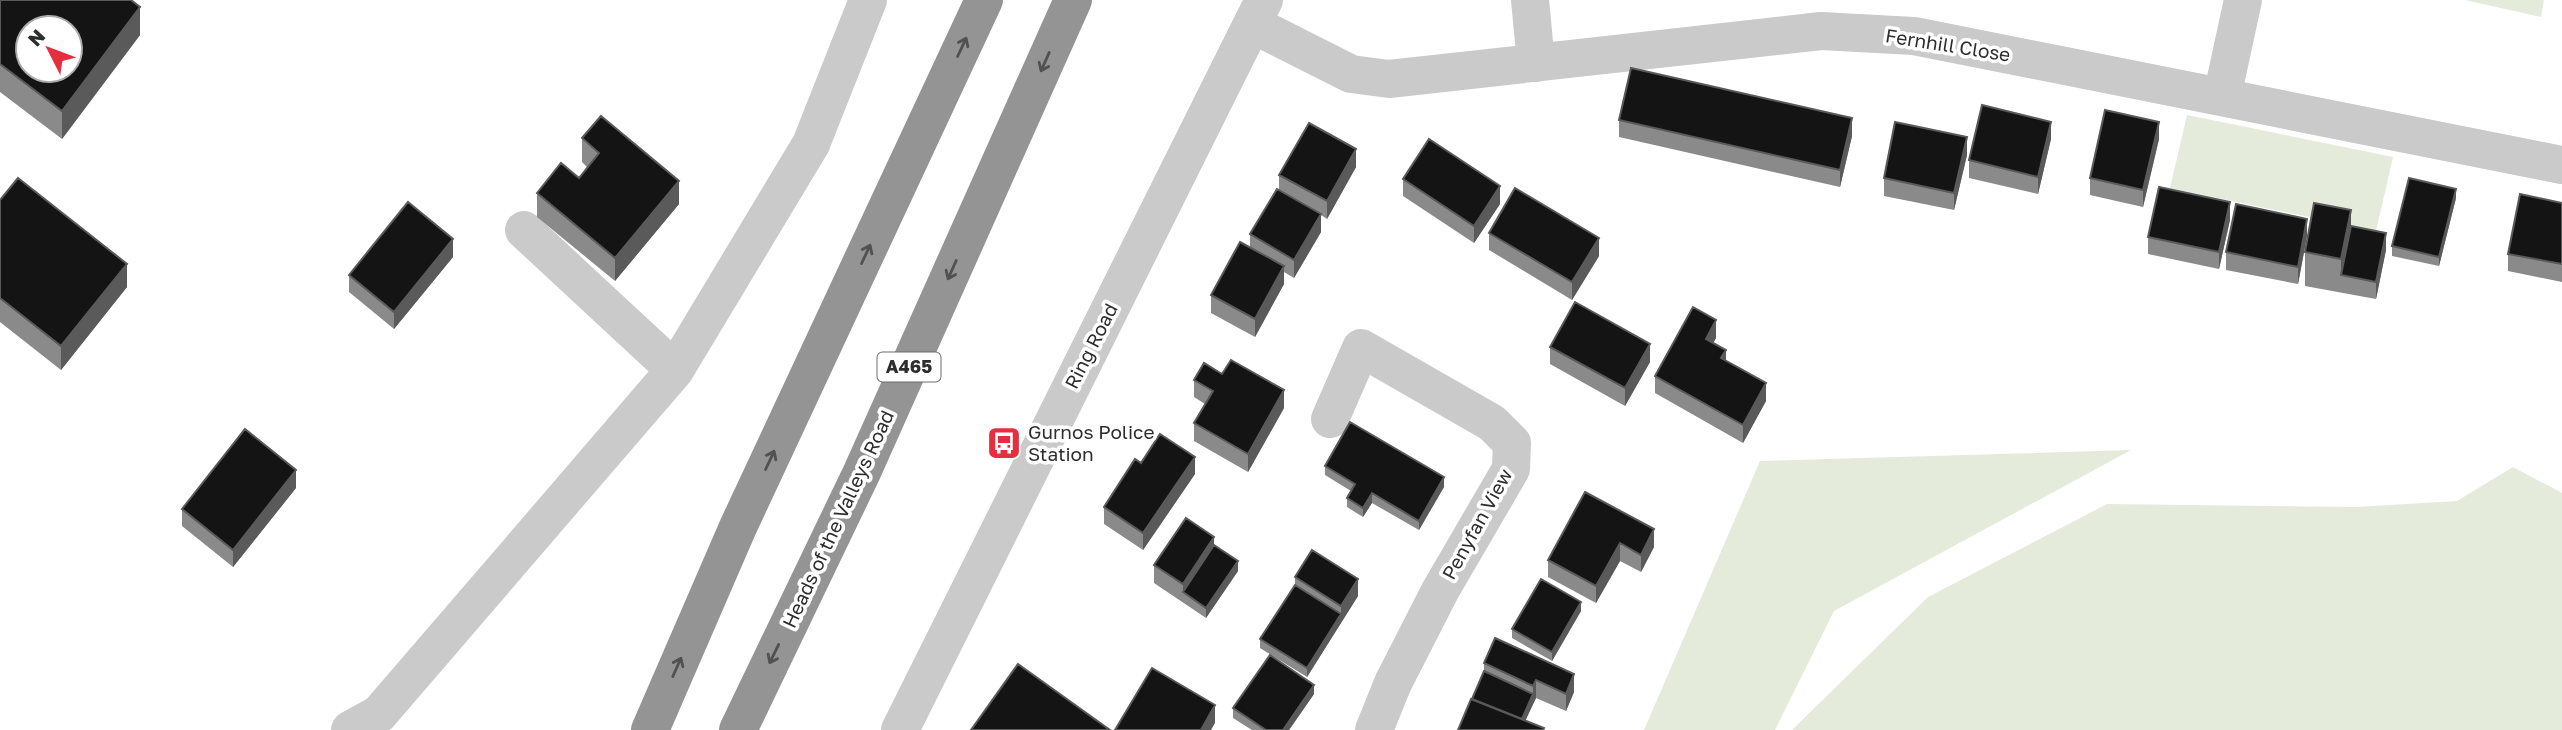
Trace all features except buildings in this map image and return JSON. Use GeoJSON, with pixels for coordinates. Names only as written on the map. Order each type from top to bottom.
{"type":"FeatureCollection","features":[{"type":"Feature","properties":{"kind":"highway"},"geometry":{"type":"LineString","coordinates":[[650,730],[738,527],[984,0]]}},
{"type":"Feature","properties":{"kind":"highway","name":"Heads of the Valleys Road"},"geometry":{"type":"LineString","coordinates":[[738,730],[862,472],[1073,0]]}},
{"type":"Feature","properties":{"kind":"street"},"geometry":{"type":"LineString","coordinates":[[350,730],[379,714],[675,370],[811,144],[868,0]]}},
{"type":"Feature","properties":{"kind":"street"},"geometry":{"type":"LineString","coordinates":[[1530,0],[1536,63]]}},
{"type":"Feature","properties":{"kind":"street"},"geometry":{"type":"LineString","coordinates":[[2222,97],[2243,0]]}},
{"type":"Feature","properties":{"kind":"street","name":"Fernhill Close"},"geometry":{"type":"LineString","coordinates":[[1258,12],[1351,74],[1389,79],[1821,31],[1900,35],[2562,165]]}},
{"type":"Feature","properties":{"kind":"street","name":"Ring Road"},"geometry":{"type":"LineString","coordinates":[[900,730],[1258,12]]}},
{"type":"Feature","properties":{"kind":"street"},"geometry":{"type":"LineString","coordinates":[[524,229],[675,370]]}},
{"type":"Feature","properties":{"kind":"street","name":"Penyfan View"},"geometry":{"type":"LineString","coordinates":[[1331,419],[1361,348],[1395,365],[1492,424],[1512,443],[1511,469],[1440,591],[1393,684],[1374,730]]}},
{"type":"Feature","properties":{"kind":"green space"},"geometry":{"type":"Polygon","coordinates":[[[2465,0],[2544,0],[2541,17],[2465,0]]]}},
{"type":"Feature","properties":{"kind":"green space"},"geometry":{"type":"Polygon","coordinates":[[[2187,115],[2393,157],[2376,231],[2170,188],[2187,115]]]}},
{"type":"Feature","properties":{"kind":"green space"},"geometry":{"type":"Polygon","coordinates":[[[2131,450],[1834,611],[1775,730],[1644,730],[1760,461],[2131,450]]]}},
{"type":"Feature","properties":{"kind":"green space"},"geometry":{"type":"Polygon","coordinates":[[[2513,467],[2562,493],[2562,730],[1792,730],[1928,597],[2107,504],[2356,507],[2457,501],[2513,467]]]}},
{"type":"Feature","properties":{"kind":"place","name":"Gurnos Police Station"},"geometry":{"type":"Point","coordinates":[1004,443]}}]}
